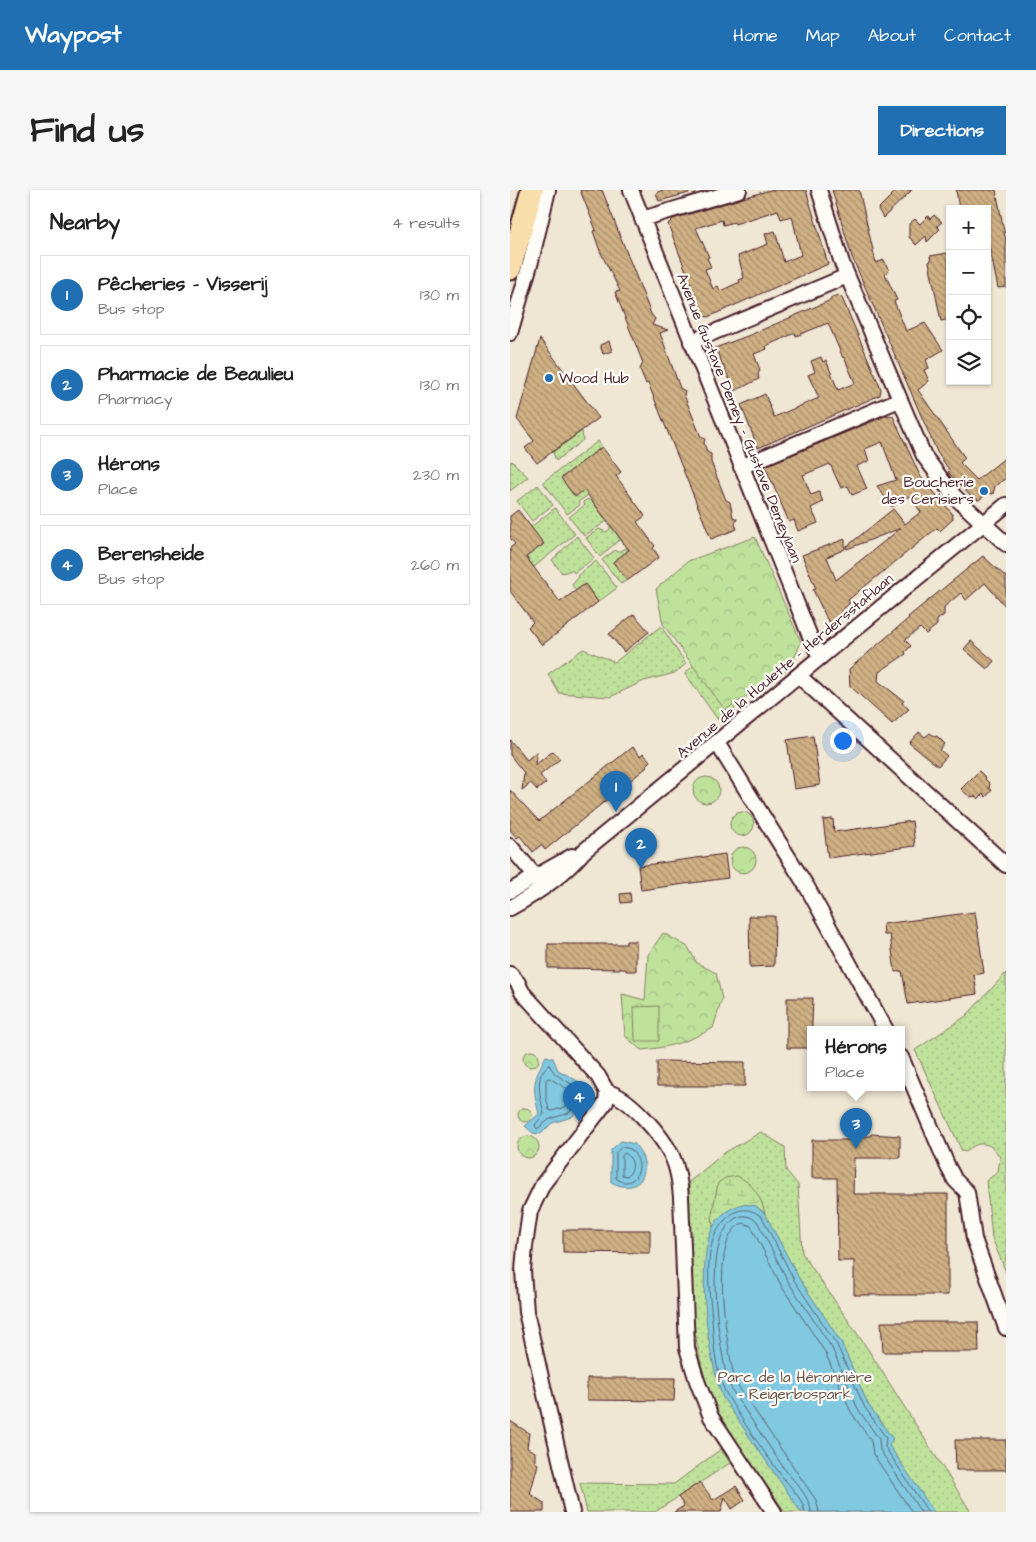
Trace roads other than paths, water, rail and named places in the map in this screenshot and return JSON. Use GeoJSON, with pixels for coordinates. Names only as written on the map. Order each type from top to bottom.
{"type":"FeatureCollection","features":[{"type":"Feature","properties":{"kind":"highway"},"geometry":{"type":"LineString","coordinates":[[510,269],[530,195]]}},
{"type":"Feature","properties":{"kind":"street"},"geometry":{"type":"LineString","coordinates":[[510,333],[531,261],[548,190]]}},
{"type":"Feature","properties":{"kind":"street","name":"Avenue Gustave Demey - Gustave Demeylaan"},"geometry":{"type":"LineString","coordinates":[[631,190],[813,644],[821,657]]}},
{"type":"Feature","properties":{"kind":"street"},"geometry":{"type":"LineString","coordinates":[[642,219],[739,190]]}},
{"type":"Feature","properties":{"kind":"street"},"geometry":{"type":"LineString","coordinates":[[819,190],[847,276],[924,456],[936,475],[954,496],[1006,544]]}},
{"type":"Feature","properties":{"kind":"street"},"geometry":{"type":"LineString","coordinates":[[691,342],[847,276]]}},
{"type":"Feature","properties":{"kind":"street"},"geometry":{"type":"LineString","coordinates":[[741,467],[899,400]]}},
{"type":"Feature","properties":{"kind":"street","name":"Avenue de la Houlette - Herdersstaflaan"},"geometry":{"type":"LineString","coordinates":[[510,891],[584,851],[1006,505]]}},
{"type":"Feature","properties":{"kind":"street"},"geometry":{"type":"LineString","coordinates":[[799,676],[1006,865]]}},
{"type":"Feature","properties":{"kind":"street"},"geometry":{"type":"LineString","coordinates":[[717,743],[807,887],[884,1026]]}},
{"type":"Feature","properties":{"kind":"street"},"geometry":{"type":"LineString","coordinates":[[510,846],[536,877]]}},
{"type":"Feature","properties":{"kind":"street","name":"Avenue de la Houlette - Herdersstaflaan"},"geometry":{"type":"LineString","coordinates":[[510,908],[536,894],[573,864],[584,851]]}},
{"type":"Feature","properties":{"kind":"street"},"geometry":{"type":"LineString","coordinates":[[510,974],[518,983],[516,989],[598,1076],[607,1092],[606,1102],[543,1184],[530,1211],[525,1246],[523,1270],[526,1312],[572,1512]]}},
{"type":"Feature","properties":{"kind":"street"},"geometry":{"type":"LineString","coordinates":[[905,1066],[948,1168],[955,1180],[967,1192],[974,1239],[1006,1328]]}},
{"type":"Feature","properties":{"kind":"street"},"geometry":{"type":"LineString","coordinates":[[607,1092],[617,1094],[630,1104],[660,1138],[672,1157],[679,1178],[681,1197],[687,1348],[711,1417],[774,1512]]}},
{"type":"Feature","properties":{"kind":"water"},"geometry":{"type":"Polygon","coordinates":[[[546,1056],[553,1058],[558,1070],[581,1083],[585,1100],[572,1117],[552,1123],[541,1134],[533,1133],[525,1126],[539,1114],[535,1097],[535,1084],[538,1071],[546,1056]]]}},
{"type":"Feature","properties":{"kind":"water"},"geometry":{"type":"Polygon","coordinates":[[[621,1141],[635,1144],[644,1162],[643,1176],[640,1181],[630,1186],[611,1182],[611,1150],[621,1141]]]}},
{"type":"Feature","properties":{"kind":"water","name":"Parc de la Héronnière - Reigerbospark"},"geometry":{"type":"Polygon","coordinates":[[[743,1204],[756,1206],[765,1214],[799,1278],[841,1342],[868,1404],[893,1439],[889,1445],[934,1512],[801,1512],[723,1398],[708,1337],[704,1287],[705,1263],[708,1243],[716,1222],[726,1212],[743,1204]]]}},
{"type":"Feature","properties":{"kind":"place","name":"Wood Hub"},"geometry":{"type":"Point","coordinates":[549,378]}},
{"type":"Feature","properties":{"kind":"place","name":"Boucherie des Cerisiers"},"geometry":{"type":"Point","coordinates":[984,491]}},
{"type":"Feature","properties":{"kind":"place","name":"Pêcheries - Visserij"},"geometry":{"type":"Point","coordinates":[616,812]}},
{"type":"Feature","properties":{"kind":"place","name":"Pharmacie de Beaulieu"},"geometry":{"type":"Point","coordinates":[641,869]}},
{"type":"Feature","properties":{"kind":"place","name":"Berensheide"},"geometry":{"type":"Point","coordinates":[579,1122]}},
{"type":"Feature","properties":{"kind":"place","name":"Hérons"},"geometry":{"type":"Point","coordinates":[856,1149]}}]}
